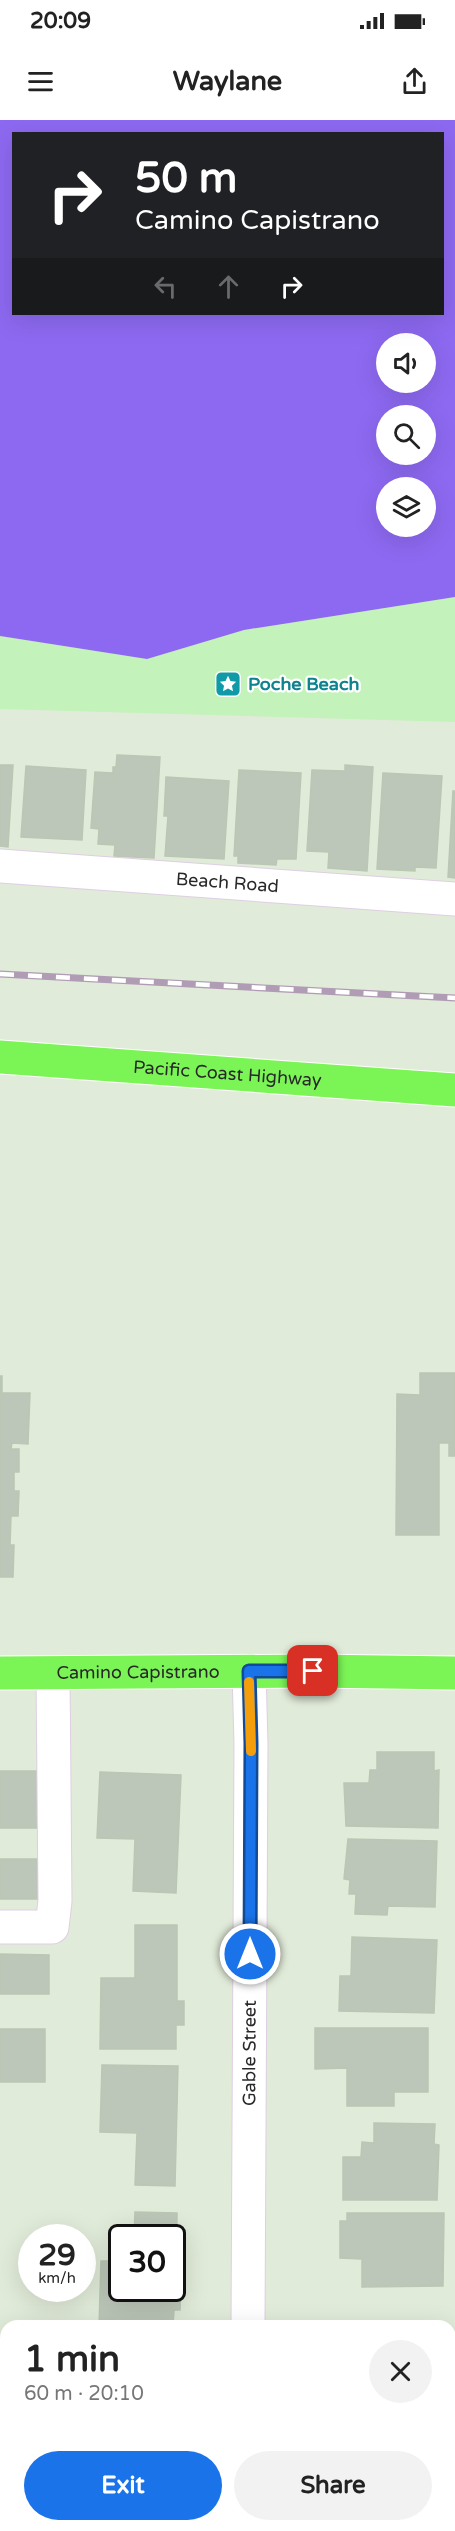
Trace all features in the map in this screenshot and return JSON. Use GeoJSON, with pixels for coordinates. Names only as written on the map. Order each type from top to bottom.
{"type":"FeatureCollection","features":[{"type":"Feature","properties":{"kind":"main road","name":"Pacific Coast Highway"},"geometry":{"type":"LineString","coordinates":[[0,1057],[455,1090]]}},
{"type":"Feature","properties":{"kind":"main road","name":"Camino Capistrano"},"geometry":{"type":"LineString","coordinates":[[0,1673],[249,1671],[455,1673]]}},
{"type":"Feature","properties":{"kind":"street","name":"Beach Road"},"geometry":{"type":"LineString","coordinates":[[0,866],[455,899]]}},
{"type":"Feature","properties":{"kind":"street","name":"Gable Street"},"geometry":{"type":"LineString","coordinates":[[248,2320],[251,1756],[249,1671]]}},
{"type":"Feature","properties":{"kind":"street"},"geometry":{"type":"LineString","coordinates":[[0,1927],[52,1927],[55,1901],[53,1673]]}},
{"type":"Feature","properties":{"kind":"sand","name":"Poche Beach"},"geometry":{"type":"Polygon","coordinates":[[[455,597],[455,722],[0,709],[0,636],[147,659],[244,630],[455,597]]]}},
{"type":"Feature","properties":{"kind":"shaded area"},"geometry":{"type":"Polygon","coordinates":[[[0,120],[455,120],[455,597],[244,630],[147,659],[0,636],[0,120]]]}},
{"type":"Feature","properties":{"kind":"building"},"geometry":{"type":"Polygon","coordinates":[[[117,755],[160,757],[154,858],[114,856],[115,845],[98,844],[99,829],[91,828],[95,772],[113,773],[117,755]]]}},
{"type":"Feature","properties":{"kind":"building"},"geometry":{"type":"Polygon","coordinates":[[[0,765],[13,765],[8,847],[0,846],[0,765]]]}},
{"type":"Feature","properties":{"kind":"building"},"geometry":{"type":"Polygon","coordinates":[[[345,765],[373,767],[367,871],[328,868],[329,852],[307,851],[312,770],[345,771],[345,765]]]}},
{"type":"Feature","properties":{"kind":"building"},"geometry":{"type":"Polygon","coordinates":[[[26,766],[86,770],[82,840],[21,837],[26,766]]]}},
{"type":"Feature","properties":{"kind":"building"},"geometry":{"type":"Polygon","coordinates":[[[239,770],[301,773],[296,859],[277,859],[276,865],[238,863],[238,856],[234,856],[239,770]]]}},
{"type":"Feature","properties":{"kind":"building"},"geometry":{"type":"Polygon","coordinates":[[[383,773],[442,776],[436,868],[415,867],[415,871],[377,869],[383,773]]]}},
{"type":"Feature","properties":{"kind":"building"},"geometry":{"type":"Polygon","coordinates":[[[166,777],[229,781],[224,859],[165,856],[168,816],[164,816],[166,777]]]}},
{"type":"Feature","properties":{"kind":"building"},"geometry":{"type":"Polygon","coordinates":[[[453,791],[455,791],[455,878],[448,877],[453,791]]]}},
{"type":"Feature","properties":{"kind":"building"},"geometry":{"type":"Polygon","coordinates":[[[420,1373],[455,1373],[455,1456],[449,1456],[449,1443],[439,1443],[439,1535],[396,1535],[397,1394],[420,1395],[420,1373]]]}},
{"type":"Feature","properties":{"kind":"building"},"geometry":{"type":"Polygon","coordinates":[[[0,1376],[2,1376],[2,1393],[30,1393],[28,1444],[12,1443],[11,1449],[19,1449],[19,1472],[14,1472],[14,1491],[19,1491],[18,1516],[11,1516],[10,1545],[14,1545],[13,1577],[0,1577],[0,1376]]]}},
{"type":"Feature","properties":{"kind":"building"},"geometry":{"type":"Polygon","coordinates":[[[377,1752],[434,1752],[434,1771],[439,1770],[438,1828],[346,1826],[344,1783],[369,1783],[370,1770],[377,1770],[377,1752]]]}},
{"type":"Feature","properties":{"kind":"building"},"geometry":{"type":"Polygon","coordinates":[[[0,1771],[47,1771],[47,1828],[0,1828],[0,1771]]]}},
{"type":"Feature","properties":{"kind":"building"},"geometry":{"type":"Polygon","coordinates":[[[100,1772],[181,1775],[176,1893],[133,1891],[135,1839],[97,1838],[100,1772]]]}},
{"type":"Feature","properties":{"kind":"building"},"geometry":{"type":"Polygon","coordinates":[[[348,1839],[437,1841],[435,1907],[388,1906],[387,1915],[355,1914],[356,1894],[349,1894],[350,1880],[344,1879],[348,1839]]]}},
{"type":"Feature","properties":{"kind":"building"},"geometry":{"type":"Polygon","coordinates":[[[0,1859],[47,1859],[47,1899],[0,1899],[0,1859]]]}},
{"type":"Feature","properties":{"kind":"building"},"geometry":{"type":"Polygon","coordinates":[[[135,1925],[177,1925],[177,2001],[184,2001],[184,2025],[176,2025],[176,2049],[100,2049],[101,1978],[135,1978],[135,1925]]]}},
{"type":"Feature","properties":{"kind":"building"},"geometry":{"type":"Polygon","coordinates":[[[352,1937],[437,1940],[434,2013],[339,2011],[340,1976],[351,1976],[352,1937]]]}},
{"type":"Feature","properties":{"kind":"building"},"geometry":{"type":"Polygon","coordinates":[[[0,1954],[49,1955],[49,1994],[0,1994],[0,1954]]]}},
{"type":"Feature","properties":{"kind":"building"},"geometry":{"type":"Polygon","coordinates":[[[315,2028],[428,2028],[428,2092],[394,2092],[394,2106],[347,2106],[347,2068],[315,2069],[315,2028]]]}},
{"type":"Feature","properties":{"kind":"building"},"geometry":{"type":"Polygon","coordinates":[[[0,2029],[45,2029],[45,2082],[0,2082],[0,2029]]]}},
{"type":"Feature","properties":{"kind":"building"},"geometry":{"type":"Polygon","coordinates":[[[102,2065],[178,2066],[175,2186],[135,2185],[137,2133],[100,2132],[102,2065]]]}},
{"type":"Feature","properties":{"kind":"building"},"geometry":{"type":"Polygon","coordinates":[[[374,2123],[435,2124],[434,2144],[439,2145],[437,2200],[343,2200],[343,2157],[361,2157],[362,2142],[374,2143],[374,2123]]]}},
{"type":"Feature","properties":{"kind":"building"},"geometry":{"type":"Polygon","coordinates":[[[135,2212],[177,2213],[177,2224],[135,2224],[135,2212]]]}},
{"type":"Feature","properties":{"kind":"building"},"geometry":{"type":"Polygon","coordinates":[[[347,2213],[444,2213],[443,2286],[362,2287],[362,2259],[340,2258],[340,2221],[347,2221],[347,2213]]]}},
{"type":"Feature","properties":{"kind":"building"},"geometry":{"type":"Polygon","coordinates":[[[101,2261],[108,2261],[108,2302],[180,2302],[180,2310],[174,2310],[173,2320],[99,2320],[101,2261]]]}},
{"type":"Feature","properties":{"kind":"railway"},"geometry":{"type":"LineString","coordinates":[[0,974],[455,998]]}},
{"type":"Feature","properties":{"kind":"slow traffic"},"geometry":{"type":"LineString","coordinates":[[249,1682],[251,1751]]}},
{"type":"Feature","properties":{"kind":"place","name":"Poche Beach"},"geometry":{"type":"Point","coordinates":[228,684]}},
{"type":"Feature","properties":{"kind":"route"},"geometry":{"type":"LineString","coordinates":[[250,1954],[249,1671],[313,1671]]}}]}
